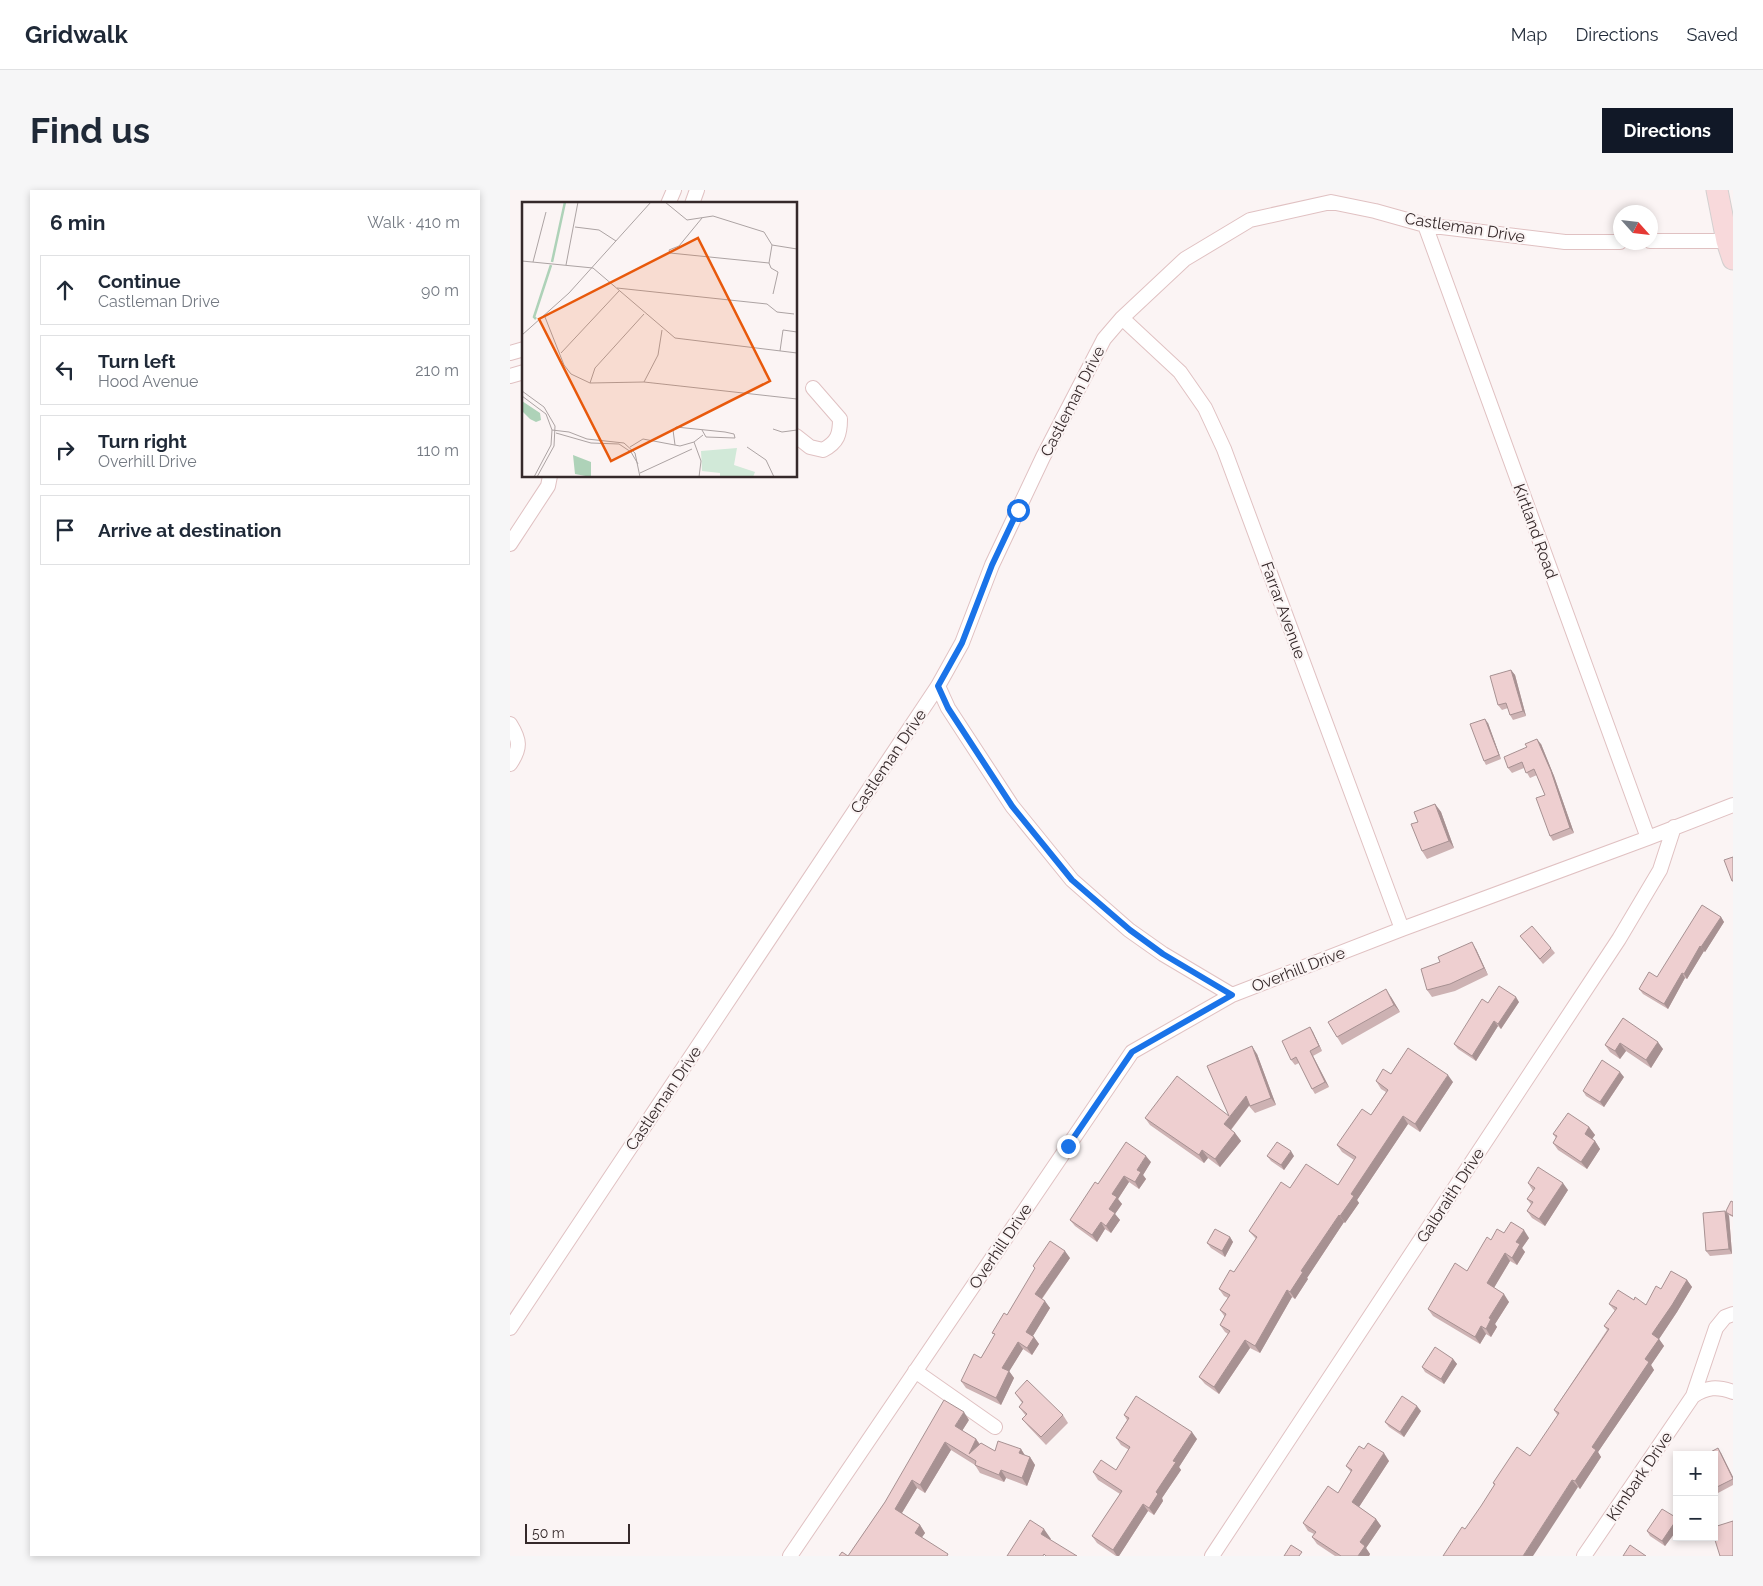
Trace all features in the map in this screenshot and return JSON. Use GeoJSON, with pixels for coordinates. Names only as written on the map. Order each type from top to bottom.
{"type":"FeatureCollection","features":[{"type":"Feature","properties":{"kind":"main road"},"geometry":{"type":"LineString","coordinates":[[1717,190],[1730,250]]}},
{"type":"Feature","properties":{"kind":"street"},"geometry":{"type":"LineString","coordinates":[[669,202],[674,190]]}},
{"type":"Feature","properties":{"kind":"street"},"geometry":{"type":"LineString","coordinates":[[693,202],[697,190]]}},
{"type":"Feature","properties":{"kind":"street","name":"Castleman Drive"},"geometry":{"type":"LineString","coordinates":[[510,1328],[938,686],[962,643],[992,565],[1043,457],[1104,339],[1122,318],[1185,259],[1250,220],[1331,202],[1425,224],[1565,242],[1613,242]]}},
{"type":"Feature","properties":{"kind":"street","name":"Kirtland Road"},"geometry":{"type":"LineString","coordinates":[[1425,224],[1648,838]]}},
{"type":"Feature","properties":{"kind":"street"},"geometry":{"type":"LineString","coordinates":[[1658,242],[1730,250]]}},
{"type":"Feature","properties":{"kind":"street","name":"Farrar Avenue"},"geometry":{"type":"LineString","coordinates":[[1122,318],[1180,372],[1205,408],[1224,449],[1402,929]]}},
{"type":"Feature","properties":{"kind":"street"},"geometry":{"type":"LineString","coordinates":[[798,438],[810,447],[823,450],[832,446],[840,432],[840,419],[823,402],[813,388]]}},
{"type":"Feature","properties":{"kind":"street"},"geometry":{"type":"LineString","coordinates":[[510,544],[548,486],[550,478]]}},
{"type":"Feature","properties":{"kind":"street"},"geometry":{"type":"LineString","coordinates":[[938,686],[948,708],[1012,806],[1072,880],[1136,934],[1163,954],[1232,995]]}},
{"type":"Feature","properties":{"kind":"street"},"geometry":{"type":"LineString","coordinates":[[510,724],[518,737],[517,754],[510,764]]}},
{"type":"Feature","properties":{"kind":"street","name":"Overhill Drive"},"geometry":{"type":"LineString","coordinates":[[790,1556],[1132,1052],[1232,995],[1733,805]]}},
{"type":"Feature","properties":{"kind":"street","name":"Galbraith Drive"},"geometry":{"type":"LineString","coordinates":[[1212,1556],[1618,939],[1660,870],[1674,827]]}},
{"type":"Feature","properties":{"kind":"street","name":"Kimbark Drive"},"geometry":{"type":"LineString","coordinates":[[1584,1556],[1694,1396],[1716,1328],[1725,1317],[1733,1314]]}},
{"type":"Feature","properties":{"kind":"street"},"geometry":{"type":"LineString","coordinates":[[915,1371],[995,1427]]}},
{"type":"Feature","properties":{"kind":"street"},"geometry":{"type":"LineString","coordinates":[[1694,1396],[1704,1390],[1713,1388],[1733,1392]]}},
{"type":"Feature","properties":{"kind":"building"},"geometry":{"type":"Polygon","coordinates":[[[1511,670],[1523,711],[1510,715],[1506,703],[1498,705],[1490,676],[1511,670]]]}},
{"type":"Feature","properties":{"kind":"building"},"geometry":{"type":"Polygon","coordinates":[[[1485,719],[1499,755],[1484,761],[1470,724],[1485,719]]]}},
{"type":"Feature","properties":{"kind":"building"},"geometry":{"type":"Polygon","coordinates":[[[1537,739],[1551,771],[1570,828],[1550,836],[1536,798],[1545,795],[1534,769],[1526,773],[1522,762],[1508,768],[1504,757],[1527,747],[1525,744],[1537,739]]]}},
{"type":"Feature","properties":{"kind":"building"},"geometry":{"type":"Polygon","coordinates":[[[1435,804],[1449,841],[1422,851],[1411,824],[1418,822],[1414,812],[1435,804]]]}},
{"type":"Feature","properties":{"kind":"building"},"geometry":{"type":"Polygon","coordinates":[[[1733,857],[1733,881],[1732,881],[1724,860],[1733,857]]]}},
{"type":"Feature","properties":{"kind":"building"},"geometry":{"type":"Polygon","coordinates":[[[1702,905],[1721,917],[1700,946],[1684,974],[1682,973],[1664,1004],[1639,989],[1649,972],[1657,977],[1702,905]]]}},
{"type":"Feature","properties":{"kind":"building"},"geometry":{"type":"Polygon","coordinates":[[[1532,926],[1551,948],[1540,959],[1520,936],[1532,926]]]}},
{"type":"Feature","properties":{"kind":"building"},"geometry":{"type":"Polygon","coordinates":[[[1472,942],[1484,968],[1450,984],[1427,990],[1421,969],[1440,962],[1438,957],[1472,942]]]}},
{"type":"Feature","properties":{"kind":"building"},"geometry":{"type":"Polygon","coordinates":[[[1499,986],[1516,997],[1498,1024],[1494,1021],[1472,1056],[1454,1044],[1482,999],[1488,1003],[1499,986]]]}},
{"type":"Feature","properties":{"kind":"building"},"geometry":{"type":"Polygon","coordinates":[[[1386,989],[1394,1005],[1337,1037],[1328,1022],[1386,989]]]}},
{"type":"Feature","properties":{"kind":"building"},"geometry":{"type":"Polygon","coordinates":[[[1623,1018],[1658,1042],[1646,1060],[1620,1043],[1615,1051],[1605,1045],[1623,1018]]]}},
{"type":"Feature","properties":{"kind":"building"},"geometry":{"type":"Polygon","coordinates":[[[1310,1027],[1319,1046],[1310,1051],[1325,1082],[1312,1089],[1296,1057],[1291,1060],[1282,1041],[1310,1027]]]}},
{"type":"Feature","properties":{"kind":"building"},"geometry":{"type":"Polygon","coordinates":[[[1252,1046],[1271,1098],[1250,1106],[1246,1096],[1224,1124],[1235,1133],[1215,1159],[1202,1150],[1199,1155],[1145,1118],[1177,1076],[1229,1116],[1207,1066],[1252,1046]]]}},
{"type":"Feature","properties":{"kind":"building"},"geometry":{"type":"Polygon","coordinates":[[[1408,1048],[1448,1075],[1415,1124],[1403,1116],[1351,1194],[1354,1196],[1301,1271],[1303,1272],[1290,1292],[1287,1290],[1255,1346],[1245,1340],[1214,1387],[1199,1377],[1230,1331],[1220,1325],[1226,1314],[1220,1310],[1230,1295],[1219,1289],[1230,1270],[1234,1272],[1257,1237],[1249,1231],[1281,1182],[1290,1188],[1306,1164],[1338,1185],[1356,1157],[1337,1145],[1362,1109],[1371,1115],[1388,1090],[1376,1081],[1383,1069],[1391,1074],[1408,1048]]]}},
{"type":"Feature","properties":{"kind":"building"},"geometry":{"type":"Polygon","coordinates":[[[1602,1060],[1620,1072],[1600,1102],[1583,1091],[1602,1060]]]}},
{"type":"Feature","properties":{"kind":"building"},"geometry":{"type":"Polygon","coordinates":[[[1568,1113],[1589,1127],[1585,1134],[1595,1141],[1581,1162],[1553,1143],[1557,1136],[1553,1134],[1568,1113]]]}},
{"type":"Feature","properties":{"kind":"building"},"geometry":{"type":"Polygon","coordinates":[[[1126,1142],[1146,1156],[1137,1170],[1141,1172],[1135,1182],[1124,1176],[1112,1194],[1117,1197],[1109,1209],[1115,1213],[1106,1226],[1101,1222],[1092,1235],[1070,1220],[1095,1182],[1098,1184],[1126,1142]]]}},
{"type":"Feature","properties":{"kind":"building"},"geometry":{"type":"Polygon","coordinates":[[[1277,1142],[1291,1151],[1281,1165],[1267,1156],[1277,1142]]]}},
{"type":"Feature","properties":{"kind":"building"},"geometry":{"type":"Polygon","coordinates":[[[1538,1167],[1563,1183],[1539,1219],[1527,1211],[1533,1202],[1527,1199],[1535,1188],[1528,1183],[1538,1167]]]}},
{"type":"Feature","properties":{"kind":"building"},"geometry":{"type":"Polygon","coordinates":[[[1731,1201],[1733,1202],[1733,1216],[1726,1211],[1731,1201]]]}},
{"type":"Feature","properties":{"kind":"building"},"geometry":{"type":"Polygon","coordinates":[[[1725,1211],[1729,1249],[1706,1251],[1703,1213],[1725,1211]]]}},
{"type":"Feature","properties":{"kind":"building"},"geometry":{"type":"Polygon","coordinates":[[[1511,1222],[1524,1230],[1516,1242],[1520,1244],[1512,1258],[1505,1253],[1487,1283],[1504,1294],[1489,1318],[1491,1319],[1486,1329],[1481,1326],[1475,1337],[1428,1309],[1455,1263],[1467,1271],[1487,1237],[1491,1240],[1497,1229],[1504,1233],[1511,1222]]]}},
{"type":"Feature","properties":{"kind":"building"},"geometry":{"type":"Polygon","coordinates":[[[1215,1229],[1230,1237],[1222,1251],[1207,1243],[1215,1229]]]}},
{"type":"Feature","properties":{"kind":"building"},"geometry":{"type":"Polygon","coordinates":[[[1050,1241],[1065,1251],[1035,1294],[1045,1301],[1026,1332],[1034,1337],[1027,1348],[1018,1342],[1002,1368],[1009,1371],[996,1398],[961,1381],[974,1354],[981,1358],[995,1334],[992,1333],[1004,1313],[1007,1315],[1035,1268],[1033,1266],[1050,1241]]]}},
{"type":"Feature","properties":{"kind":"building"},"geometry":{"type":"Polygon","coordinates":[[[1671,1271],[1687,1280],[1652,1334],[1659,1339],[1645,1359],[1649,1362],[1592,1447],[1596,1450],[1575,1481],[1572,1480],[1523,1556],[1443,1556],[1462,1527],[1465,1529],[1481,1506],[1495,1484],[1493,1483],[1517,1447],[1530,1456],[1559,1413],[1554,1410],[1609,1329],[1604,1326],[1617,1308],[1609,1304],[1618,1290],[1634,1300],[1635,1297],[1646,1305],[1656,1286],[1661,1289],[1671,1271]]]}},
{"type":"Feature","properties":{"kind":"building"},"geometry":{"type":"Polygon","coordinates":[[[1435,1347],[1453,1359],[1441,1379],[1422,1367],[1435,1347]]]}},
{"type":"Feature","properties":{"kind":"building"},"geometry":{"type":"Polygon","coordinates":[[[1027,1380],[1063,1415],[1041,1437],[1022,1419],[1027,1414],[1019,1407],[1023,1402],[1015,1393],[1027,1380]]]}},
{"type":"Feature","properties":{"kind":"building"},"geometry":{"type":"Polygon","coordinates":[[[1136,1396],[1192,1432],[1173,1461],[1176,1462],[1156,1492],[1158,1494],[1149,1508],[1143,1504],[1113,1550],[1092,1536],[1122,1491],[1093,1472],[1101,1460],[1116,1470],[1130,1447],[1116,1438],[1129,1418],[1124,1415],[1136,1396]]]}},
{"type":"Feature","properties":{"kind":"building"},"geometry":{"type":"Polygon","coordinates":[[[1402,1396],[1417,1406],[1400,1432],[1385,1422],[1402,1396]]]}},
{"type":"Feature","properties":{"kind":"building"},"geometry":{"type":"Polygon","coordinates":[[[944,1400],[964,1412],[955,1426],[976,1439],[969,1454],[981,1443],[995,1451],[998,1441],[1021,1449],[1019,1453],[1030,1457],[1022,1478],[1001,1470],[999,1475],[975,1465],[976,1461],[945,1442],[920,1485],[912,1480],[895,1509],[920,1525],[915,1533],[948,1554],[947,1556],[848,1556],[885,1502],[944,1400]]]}},
{"type":"Feature","properties":{"kind":"building"},"geometry":{"type":"Polygon","coordinates":[[[1368,1443],[1384,1453],[1352,1502],[1376,1519],[1360,1542],[1365,1546],[1358,1556],[1341,1556],[1312,1537],[1316,1532],[1303,1523],[1328,1486],[1338,1493],[1352,1470],[1346,1466],[1359,1446],[1364,1449],[1368,1443]]]}},
{"type":"Feature","properties":{"kind":"building"},"geometry":{"type":"Polygon","coordinates":[[[1718,1448],[1733,1479],[1718,1486],[1718,1451],[1712,1451],[1718,1448]]]}},
{"type":"Feature","properties":{"kind":"building"},"geometry":{"type":"Polygon","coordinates":[[[1662,1509],[1673,1516],[1673,1525],[1662,1541],[1647,1531],[1662,1509]]]}},
{"type":"Feature","properties":{"kind":"building"},"geometry":{"type":"Polygon","coordinates":[[[1030,1520],[1044,1529],[1041,1534],[1077,1556],[1046,1556],[1044,1554],[1043,1556],[1007,1556],[1030,1520]]]}},
{"type":"Feature","properties":{"kind":"building"},"geometry":{"type":"Polygon","coordinates":[[[1733,1521],[1733,1556],[1720,1556],[1715,1541],[1718,1541],[1718,1526],[1733,1521]]]}},
{"type":"Feature","properties":{"kind":"building"},"geometry":{"type":"Polygon","coordinates":[[[1291,1545],[1302,1552],[1299,1556],[1284,1556],[1291,1545]]]}},
{"type":"Feature","properties":{"kind":"building"},"geometry":{"type":"Polygon","coordinates":[[[1630,1545],[1646,1556],[1623,1556],[1630,1545]]]}},
{"type":"Feature","properties":{"kind":"building"},"geometry":{"type":"Polygon","coordinates":[[[842,1552],[848,1556],[839,1556],[842,1552]]]}},
{"type":"Feature","properties":{"kind":"route"},"geometry":{"type":"LineString","coordinates":[[1018,510],[992,565],[962,643],[938,686],[948,708],[976,748],[1012,806],[1072,880],[1130,930],[1163,954],[1232,995],[1132,1052],[1068,1146]]}}]}
